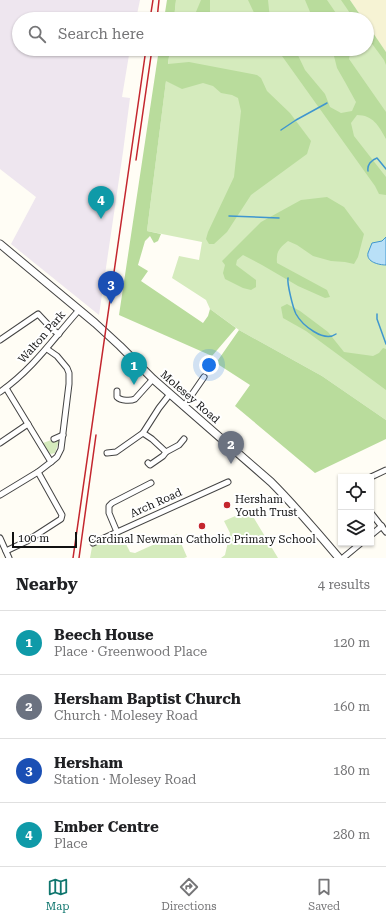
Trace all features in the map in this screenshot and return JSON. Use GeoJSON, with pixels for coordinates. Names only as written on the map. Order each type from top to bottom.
{"type":"FeatureCollection","features":[{"type":"Feature","properties":{"kind":"street","name":"Molesey Road"},"geometry":{"type":"LineString","coordinates":[[0,244],[95,323],[153,379],[271,482],[318,532],[339,558]]}},
{"type":"Feature","properties":{"kind":"street","name":"Walton Park"},"geometry":{"type":"LineString","coordinates":[[0,392],[26,371],[47,349],[79,310]]}},
{"type":"Feature","properties":{"kind":"street"},"geometry":{"type":"LineString","coordinates":[[0,340],[38,314],[53,330],[59,334]]}},
{"type":"Feature","properties":{"kind":"street"},"geometry":{"type":"LineString","coordinates":[[0,495],[38,472],[57,457],[61,449],[69,373],[62,362],[47,349]]}},
{"type":"Feature","properties":{"kind":"street"},"geometry":{"type":"LineString","coordinates":[[184,406],[204,377]]}},
{"type":"Feature","properties":{"kind":"street"},"geometry":{"type":"LineString","coordinates":[[117,391],[117,397],[119,399],[132,400],[153,379]]}},
{"type":"Feature","properties":{"kind":"street"},"geometry":{"type":"LineString","coordinates":[[6,388],[51,462]]}},
{"type":"Feature","properties":{"kind":"street"},"geometry":{"type":"LineString","coordinates":[[107,453],[116,452],[143,433],[170,394]]}},
{"type":"Feature","properties":{"kind":"street"},"geometry":{"type":"LineString","coordinates":[[0,443],[28,424]]}},
{"type":"Feature","properties":{"kind":"street"},"geometry":{"type":"LineString","coordinates":[[143,433],[166,452]]}},
{"type":"Feature","properties":{"kind":"street"},"geometry":{"type":"LineString","coordinates":[[54,439],[63,435]]}},
{"type":"Feature","properties":{"kind":"street"},"geometry":{"type":"LineString","coordinates":[[148,463],[150,465],[163,456],[166,452],[179,445],[184,438]]}},
{"type":"Feature","properties":{"kind":"street"},"geometry":{"type":"LineString","coordinates":[[374,476],[386,470]]}},
{"type":"Feature","properties":{"kind":"street"},"geometry":{"type":"LineString","coordinates":[[6,551],[27,541],[61,519],[62,514],[38,472]]}},
{"type":"Feature","properties":{"kind":"street","name":"Arch Road"},"geometry":{"type":"LineString","coordinates":[[93,543],[228,482]]}},
{"type":"Feature","properties":{"kind":"street"},"geometry":{"type":"LineString","coordinates":[[117,532],[109,513],[109,506],[151,483]]}},
{"type":"Feature","properties":{"kind":"street"},"geometry":{"type":"LineString","coordinates":[[374,517],[386,532]]}},
{"type":"Feature","properties":{"kind":"street"},"geometry":{"type":"LineString","coordinates":[[374,533],[382,526]]}},
{"type":"Feature","properties":{"kind":"street"},"geometry":{"type":"LineString","coordinates":[[0,538],[9,558]]}},
{"type":"Feature","properties":{"kind":"street"},"geometry":{"type":"LineString","coordinates":[[343,558],[357,546]]}},
{"type":"Feature","properties":{"kind":"shaded area"},"geometry":{"type":"Polygon","coordinates":[[[0,0],[140,0],[137,12],[12,12],[12,56],[129,56],[122,97],[130,98],[99,315],[11,244],[36,197],[0,169],[0,0]]]}},
{"type":"Feature","properties":{"kind":"shaded area"},"geometry":{"type":"Polygon","coordinates":[[[350,0],[386,0],[386,52],[374,35],[374,12],[358,12],[350,0]]]}},
{"type":"Feature","properties":{"kind":"green space"},"geometry":{"type":"Polygon","coordinates":[[[167,0],[176,0],[175,12],[165,12],[167,0]]]}},
{"type":"Feature","properties":{"kind":"green space"},"geometry":{"type":"Polygon","coordinates":[[[176,0],[344,0],[352,12],[175,12],[176,0]]]}},
{"type":"Feature","properties":{"kind":"green space"},"geometry":{"type":"Polygon","coordinates":[[[201,0],[210,0],[210,12],[196,12],[201,0]]]}},
{"type":"Feature","properties":{"kind":"green space"},"geometry":{"type":"Polygon","coordinates":[[[248,0],[268,0],[269,12],[254,12],[248,0]]]}},
{"type":"Feature","properties":{"kind":"green space"},"geometry":{"type":"Polygon","coordinates":[[[305,0],[327,0],[335,12],[310,12],[305,0]]]}},
{"type":"Feature","properties":{"kind":"green space"},"geometry":{"type":"Polygon","coordinates":[[[341,0],[350,0],[358,12],[349,12],[341,0]]]}},
{"type":"Feature","properties":{"kind":"green space"},"geometry":{"type":"Polygon","coordinates":[[[374,34],[386,52],[386,65],[374,46],[374,34]]]}},
{"type":"Feature","properties":{"kind":"green space"},"geometry":{"type":"Polygon","coordinates":[[[374,43],[386,60],[386,420],[322,376],[239,330],[210,309],[206,300],[172,278],[179,256],[199,260],[202,242],[147,231],[169,56],[374,56],[374,43]]]}},
{"type":"Feature","properties":{"kind":"green space"},"geometry":{"type":"Polygon","coordinates":[[[158,56],[169,56],[168,64],[189,62],[257,75],[261,78],[267,91],[290,113],[311,141],[307,154],[251,195],[227,232],[214,244],[209,244],[206,239],[208,232],[234,177],[241,111],[238,98],[221,93],[213,86],[203,83],[182,89],[166,81],[147,231],[161,234],[158,241],[154,243],[150,236],[145,241],[138,265],[148,271],[141,281],[203,323],[208,316],[210,309],[236,328],[212,356],[119,315],[158,56]]]}},
{"type":"Feature","properties":{"kind":"green space"},"geometry":{"type":"Polygon","coordinates":[[[282,56],[298,56],[305,70],[325,94],[330,107],[341,113],[352,111],[356,102],[337,68],[334,56],[350,56],[349,59],[386,112],[386,139],[375,122],[363,115],[357,115],[351,123],[354,136],[386,177],[386,195],[379,194],[375,186],[282,56]]]}},
{"type":"Feature","properties":{"kind":"green space"},"geometry":{"type":"Polygon","coordinates":[[[327,197],[344,207],[364,234],[358,257],[354,264],[331,261],[313,256],[297,245],[288,241],[279,250],[277,263],[327,290],[330,297],[325,298],[298,286],[243,255],[237,260],[236,265],[256,280],[256,287],[251,290],[243,288],[225,279],[223,273],[225,265],[222,261],[261,222],[301,200],[327,197]]]}},
{"type":"Feature","properties":{"kind":"green space"},"geometry":{"type":"Polygon","coordinates":[[[287,304],[300,311],[328,332],[344,352],[373,356],[379,353],[383,348],[386,349],[386,390],[306,331],[283,318],[281,307],[287,304]]]}},
{"type":"Feature","properties":{"kind":"green space"},"geometry":{"type":"Polygon","coordinates":[[[239,330],[322,376],[386,420],[386,439],[315,473],[235,406],[250,385],[216,363],[239,330]]]}},
{"type":"Feature","properties":{"kind":"green space"},"geometry":{"type":"Polygon","coordinates":[[[54,439],[59,441],[55,453],[51,454],[48,452],[43,443],[54,439]]]}},
{"type":"Feature","properties":{"kind":"green space"},"geometry":{"type":"Polygon","coordinates":[[[249,510],[278,558],[221,558],[225,555],[230,533],[224,521],[249,510]]]}},
{"type":"Feature","properties":{"kind":"green space"},"geometry":{"type":"Polygon","coordinates":[[[121,534],[130,552],[135,553],[177,534],[187,557],[90,558],[92,547],[121,534]]]}},
{"type":"Feature","properties":{"kind":"water"},"geometry":{"type":"Polygon","coordinates":[[[386,237],[386,265],[371,261],[368,253],[372,243],[382,241],[386,237]]]}},
{"type":"Feature","properties":{"kind":"waterway"},"geometry":{"type":"LineString","coordinates":[[281,130],[327,103]]}},
{"type":"Feature","properties":{"kind":"waterway"},"geometry":{"type":"LineString","coordinates":[[368,171],[370,163],[377,158],[386,169]]}},
{"type":"Feature","properties":{"kind":"waterway"},"geometry":{"type":"LineString","coordinates":[[229,216],[279,218]]}},
{"type":"Feature","properties":{"kind":"waterway"},"geometry":{"type":"LineString","coordinates":[[288,278],[292,302],[296,314],[303,323],[308,328],[320,335],[331,336],[336,334]]}},
{"type":"Feature","properties":{"kind":"waterway"},"geometry":{"type":"LineString","coordinates":[[377,314],[377,319],[386,344]]}},
{"type":"Feature","properties":{"kind":"railway"},"geometry":{"type":"LineString","coordinates":[[151,12],[153,0]]}},
{"type":"Feature","properties":{"kind":"railway"},"geometry":{"type":"LineString","coordinates":[[158,12],[159,0]]}},
{"type":"Feature","properties":{"kind":"railway"},"geometry":{"type":"LineString","coordinates":[[73,558],[145,56]]}},
{"type":"Feature","properties":{"kind":"railway"},"geometry":{"type":"LineString","coordinates":[[136,160],[151,56]]}},
{"type":"Feature","properties":{"kind":"railway"},"geometry":{"type":"LineString","coordinates":[[79,558],[96,435]]}},
{"type":"Feature","properties":{"kind":"place","name":"Ember Centre"},"geometry":{"type":"Point","coordinates":[101,219]}},
{"type":"Feature","properties":{"kind":"place","name":"Hersham"},"geometry":{"type":"Point","coordinates":[111,304]}},
{"type":"Feature","properties":{"kind":"place","name":"Beech House"},"geometry":{"type":"Point","coordinates":[134,385]}},
{"type":"Feature","properties":{"kind":"place","name":"Hersham Baptist Church"},"geometry":{"type":"Point","coordinates":[231,464]}},
{"type":"Feature","properties":{"kind":"place","name":"Hersham Youth Trust"},"geometry":{"type":"Point","coordinates":[227,505]}},
{"type":"Feature","properties":{"kind":"place","name":"Cardinal Newman Catholic Primary School"},"geometry":{"type":"Point","coordinates":[202,526]}}]}
